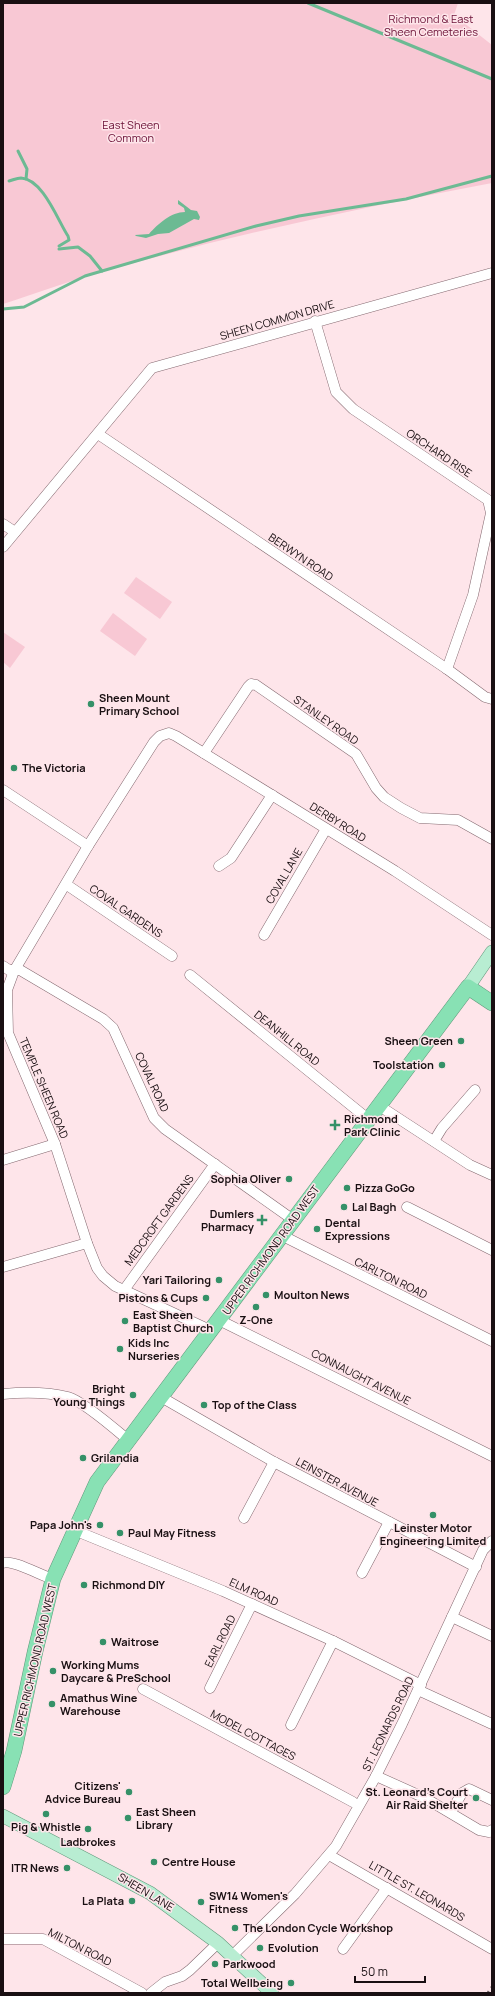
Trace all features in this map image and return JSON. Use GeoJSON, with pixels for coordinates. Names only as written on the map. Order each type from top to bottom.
{"type":"FeatureCollection","features":[{"type":"Feature","properties":{"kind":"highway"},"geometry":{"type":"LineString","coordinates":[[468,987],[492,1003]]}},
{"type":"Feature","properties":{"kind":"highway","name":"UPPER RICHMOND ROAD WEST"},"geometry":{"type":"LineString","coordinates":[[3,1787],[14,1751],[35,1652],[53,1579],[97,1482],[215,1325],[292,1219],[468,987]]}},
{"type":"Feature","properties":{"kind":"main road","name":"UPPER RICHMOND ROAD WEST"},"geometry":{"type":"LineString","coordinates":[[468,987],[492,952]]}},
{"type":"Feature","properties":{"kind":"main road","name":"SHEEN LANE"},"geometry":{"type":"LineString","coordinates":[[3,1816],[150,1893],[218,1943],[272,1993]]}},
{"type":"Feature","properties":{"kind":"street","name":"SHEEN COMMON DRIVE"},"geometry":{"type":"LineString","coordinates":[[3,547],[152,368],[315,321],[492,273]]}},
{"type":"Feature","properties":{"kind":"street","name":"ORCHARD RISE"},"geometry":{"type":"LineString","coordinates":[[315,321],[336,392],[352,409],[488,500],[491,514],[473,595],[447,668]]}},
{"type":"Feature","properties":{"kind":"street","name":"BERWYN ROAD"},"geometry":{"type":"LineString","coordinates":[[98,434],[447,668],[485,697],[492,700]]}},
{"type":"Feature","properties":{"kind":"street"},"geometry":{"type":"LineString","coordinates":[[3,524],[15,532]]}},
{"type":"Feature","properties":{"kind":"street","name":"STANLEY ROAD"},"geometry":{"type":"LineString","coordinates":[[204,753],[248,687],[251,684],[256,685],[356,754],[376,788],[384,797],[420,818],[458,820],[492,839]]}},
{"type":"Feature","properties":{"kind":"street","name":"DERBY ROAD"},"geometry":{"type":"LineString","coordinates":[[169,733],[395,871],[492,935]]}},
{"type":"Feature","properties":{"kind":"street","name":"TEMPLE SHEEN ROAD"},"geometry":{"type":"LineString","coordinates":[[169,733],[160,736],[154,742],[88,846],[14,970],[7,990],[8,1033],[55,1144],[87,1243],[97,1268],[103,1276],[124,1290],[215,1325]]}},
{"type":"Feature","properties":{"kind":"street"},"geometry":{"type":"LineString","coordinates":[[3,790],[88,846]]}},
{"type":"Feature","properties":{"kind":"street"},"geometry":{"type":"LineString","coordinates":[[219,866],[231,858],[272,796]]}},
{"type":"Feature","properties":{"kind":"street","name":"COVAL LANE"},"geometry":{"type":"LineString","coordinates":[[264,935],[326,829]]}},
{"type":"Feature","properties":{"kind":"street","name":"COVAL GARDENS"},"geometry":{"type":"LineString","coordinates":[[66,885],[172,956]]}},
{"type":"Feature","properties":{"kind":"street","name":"COVAL ROAD"},"geometry":{"type":"LineString","coordinates":[[3,966],[9,970],[20,970],[103,1020],[113,1028],[154,1118],[165,1129],[292,1219]]}},
{"type":"Feature","properties":{"kind":"street","name":"DEANHILL ROAD"},"geometry":{"type":"LineString","coordinates":[[190,975],[368,1119]]}},
{"type":"Feature","properties":{"kind":"street"},"geometry":{"type":"LineString","coordinates":[[434,1141],[442,1128],[475,1090]]}},
{"type":"Feature","properties":{"kind":"street"},"geometry":{"type":"LineString","coordinates":[[378,1105],[470,1165],[492,1175]]}},
{"type":"Feature","properties":{"kind":"street"},"geometry":{"type":"LineString","coordinates":[[3,1160],[55,1144]]}},
{"type":"Feature","properties":{"kind":"street","name":"MEDCROFT GARDENS"},"geometry":{"type":"LineString","coordinates":[[124,1290],[215,1164]]}},
{"type":"Feature","properties":{"kind":"street"},"geometry":{"type":"LineString","coordinates":[[407,1207],[492,1250]]}},
{"type":"Feature","properties":{"kind":"street","name":"CARLTON ROAD"},"geometry":{"type":"LineString","coordinates":[[281,1235],[492,1341]]}},
{"type":"Feature","properties":{"kind":"street"},"geometry":{"type":"LineString","coordinates":[[3,1267],[87,1243]]}},
{"type":"Feature","properties":{"kind":"street","name":"CONNAUGHT AVENUE"},"geometry":{"type":"LineString","coordinates":[[215,1325],[492,1456]]}},
{"type":"Feature","properties":{"kind":"street"},"geometry":{"type":"LineString","coordinates":[[3,1394],[51,1394],[69,1397],[128,1440]]}},
{"type":"Feature","properties":{"kind":"street","name":"LEINSTER AVENUE"},"geometry":{"type":"LineString","coordinates":[[161,1397],[274,1462],[476,1567]]}},
{"type":"Feature","properties":{"kind":"street"},"geometry":{"type":"LineString","coordinates":[[244,1518],[274,1462]]}},
{"type":"Feature","properties":{"kind":"street"},"geometry":{"type":"LineString","coordinates":[[362,1573],[389,1522]]}},
{"type":"Feature","properties":{"kind":"street","name":"ELM ROAD"},"geometry":{"type":"LineString","coordinates":[[74,1530],[252,1604],[334,1641],[420,1688],[492,1724]]}},
{"type":"Feature","properties":{"kind":"street","name":"ST. LEONARDS ROAD"},"geometry":{"type":"LineString","coordinates":[[232,1955],[295,1894],[336,1846],[376,1776],[420,1688],[476,1567],[491,1540]]}},
{"type":"Feature","properties":{"kind":"street"},"geometry":{"type":"LineString","coordinates":[[5,1562],[53,1579]]}},
{"type":"Feature","properties":{"kind":"street","name":"EARL ROAD"},"geometry":{"type":"LineString","coordinates":[[210,1688],[252,1604]]}},
{"type":"Feature","properties":{"kind":"street"},"geometry":{"type":"LineString","coordinates":[[452,1617],[492,1636]]}},
{"type":"Feature","properties":{"kind":"street"},"geometry":{"type":"LineString","coordinates":[[291,1725],[334,1641]]}},
{"type":"Feature","properties":{"kind":"street","name":"MODEL COTTAGES"},"geometry":{"type":"LineString","coordinates":[[143,1689],[353,1802]]}},
{"type":"Feature","properties":{"kind":"street"},"geometry":{"type":"LineString","coordinates":[[376,1776],[450,1812],[479,1830],[489,1832],[492,1830]]}},
{"type":"Feature","properties":{"kind":"street"},"geometry":{"type":"LineString","coordinates":[[450,1812],[462,1793],[469,1789],[492,1800]]}},
{"type":"Feature","properties":{"kind":"street","name":"LITTLE ST. LEONARDS"},"geometry":{"type":"LineString","coordinates":[[329,1855],[492,1949]]}},
{"type":"Feature","properties":{"kind":"street"},"geometry":{"type":"LineString","coordinates":[[343,1949],[386,1888]]}},
{"type":"Feature","properties":{"kind":"street","name":"MILTON ROAD"},"geometry":{"type":"LineString","coordinates":[[3,1939],[6,1941],[42,1939],[142,1993]]}},
{"type":"Feature","properties":{"kind":"street"},"geometry":{"type":"LineString","coordinates":[[151,1993],[165,1982],[186,1973],[218,1943]]}},
{"type":"Feature","properties":{"kind":"green space","name":"East Sheen Common"},"geometry":{"type":"Polygon","coordinates":[[[3,3],[458,3],[454,15],[492,45],[492,183],[392,202],[195,247],[86,277],[3,304],[3,3]]]}},
{"type":"Feature","properties":{"kind":"green space"},"geometry":{"type":"Polygon","coordinates":[[[136,577],[172,602],[160,619],[124,593],[136,577]]]}},
{"type":"Feature","properties":{"kind":"green space"},"geometry":{"type":"Polygon","coordinates":[[[113,613],[147,639],[135,656],[100,631],[113,613]]]}},
{"type":"Feature","properties":{"kind":"green space"},"geometry":{"type":"Polygon","coordinates":[[[3,632],[25,647],[10,668],[3,662],[3,632]]]}},
{"type":"Feature","properties":{"kind":"shaded area"},"geometry":{"type":"Polygon","coordinates":[[[178,200],[191,210],[197,211],[200,217],[199,220],[194,219],[169,233],[158,234],[146,238],[135,235],[149,234],[170,216],[185,212],[184,208],[178,204],[178,200]]]}},
{"type":"Feature","properties":{"kind":"waterway"},"geometry":{"type":"LineString","coordinates":[[308,3],[492,79]]}},
{"type":"Feature","properties":{"kind":"waterway"},"geometry":{"type":"LineString","coordinates":[[18,151],[27,169],[26,179]]}},
{"type":"Feature","properties":{"kind":"waterway"},"geometry":{"type":"LineString","coordinates":[[3,309],[24,307],[85,276],[256,226],[299,216],[406,199],[492,176]]}},
{"type":"Feature","properties":{"kind":"waterway"},"geometry":{"type":"LineString","coordinates":[[9,181],[21,178],[29,180],[43,193],[68,236],[69,240],[59,246]]}},
{"type":"Feature","properties":{"kind":"waterway"},"geometry":{"type":"LineString","coordinates":[[59,249],[78,247],[90,256],[102,271]]}},
{"type":"Feature","properties":{"kind":"railway"},"geometry":{"type":"LineString","coordinates":[[488,1993],[492,1987]]}},
{"type":"Feature","properties":{"kind":"place","name":"Sheen Mount Primary School"},"geometry":{"type":"Point","coordinates":[91,704]}},
{"type":"Feature","properties":{"kind":"place","name":"The Victoria"},"geometry":{"type":"Point","coordinates":[14,768]}},
{"type":"Feature","properties":{"kind":"place","name":"Sheen Green"},"geometry":{"type":"Point","coordinates":[461,1041]}},
{"type":"Feature","properties":{"kind":"place","name":"Toolstation"},"geometry":{"type":"Point","coordinates":[442,1065]}},
{"type":"Feature","properties":{"kind":"place","name":"Richmond Park Clinic"},"geometry":{"type":"Point","coordinates":[335,1125]}},
{"type":"Feature","properties":{"kind":"place","name":"Sophia Oliver"},"geometry":{"type":"Point","coordinates":[289,1179]}},
{"type":"Feature","properties":{"kind":"place","name":"Pizza GoGo"},"geometry":{"type":"Point","coordinates":[347,1188]}},
{"type":"Feature","properties":{"kind":"place","name":"Lal Bagh"},"geometry":{"type":"Point","coordinates":[344,1207]}},
{"type":"Feature","properties":{"kind":"place","name":"Dumlers Pharmacy"},"geometry":{"type":"Point","coordinates":[262,1220]}},
{"type":"Feature","properties":{"kind":"place","name":"Dental Expressions"},"geometry":{"type":"Point","coordinates":[317,1229]}},
{"type":"Feature","properties":{"kind":"place","name":"Yari Tailoring"},"geometry":{"type":"Point","coordinates":[219,1280]}},
{"type":"Feature","properties":{"kind":"place","name":"Moulton News"},"geometry":{"type":"Point","coordinates":[266,1295]}},
{"type":"Feature","properties":{"kind":"place","name":"Pistons & Cups"},"geometry":{"type":"Point","coordinates":[206,1298]}},
{"type":"Feature","properties":{"kind":"place","name":"Z-One"},"geometry":{"type":"Point","coordinates":[256,1307]}},
{"type":"Feature","properties":{"kind":"place","name":"East Sheen Baptist Church"},"geometry":{"type":"Point","coordinates":[125,1321]}},
{"type":"Feature","properties":{"kind":"place","name":"Kids Inc Nurseries"},"geometry":{"type":"Point","coordinates":[120,1349]}},
{"type":"Feature","properties":{"kind":"place","name":"Bright Young Things"},"geometry":{"type":"Point","coordinates":[133,1395]}},
{"type":"Feature","properties":{"kind":"place","name":"Top of the Class"},"geometry":{"type":"Point","coordinates":[204,1405]}},
{"type":"Feature","properties":{"kind":"place","name":"Grilandia"},"geometry":{"type":"Point","coordinates":[83,1458]}},
{"type":"Feature","properties":{"kind":"place","name":"Leinster Motor Engineering Limited"},"geometry":{"type":"Point","coordinates":[433,1515]}},
{"type":"Feature","properties":{"kind":"place","name":"Papa John's"},"geometry":{"type":"Point","coordinates":[100,1525]}},
{"type":"Feature","properties":{"kind":"place","name":"Paul May Fitness"},"geometry":{"type":"Point","coordinates":[120,1533]}},
{"type":"Feature","properties":{"kind":"place","name":"Richmond DIY"},"geometry":{"type":"Point","coordinates":[84,1585]}},
{"type":"Feature","properties":{"kind":"place","name":"Waitrose"},"geometry":{"type":"Point","coordinates":[103,1642]}},
{"type":"Feature","properties":{"kind":"place","name":"Working Mums Daycare & PreSchool"},"geometry":{"type":"Point","coordinates":[53,1671]}},
{"type":"Feature","properties":{"kind":"place","name":"Amathus Wine Warehouse"},"geometry":{"type":"Point","coordinates":[52,1704]}},
{"type":"Feature","properties":{"kind":"place","name":"Citizens' Advice Bureau"},"geometry":{"type":"Point","coordinates":[129,1792]}},
{"type":"Feature","properties":{"kind":"place","name":"St. Leonard's Court Air Raid Shelter"},"geometry":{"type":"Point","coordinates":[476,1798]}},
{"type":"Feature","properties":{"kind":"place","name":"Pig & Whistle"},"geometry":{"type":"Point","coordinates":[46,1814]}},
{"type":"Feature","properties":{"kind":"place","name":"East Sheen Library"},"geometry":{"type":"Point","coordinates":[128,1818]}},
{"type":"Feature","properties":{"kind":"place","name":"Ladbrokes"},"geometry":{"type":"Point","coordinates":[88,1829]}},
{"type":"Feature","properties":{"kind":"place","name":"Centre House"},"geometry":{"type":"Point","coordinates":[154,1862]}},
{"type":"Feature","properties":{"kind":"place","name":"ITR News"},"geometry":{"type":"Point","coordinates":[67,1868]}},
{"type":"Feature","properties":{"kind":"place","name":"La Plata"},"geometry":{"type":"Point","coordinates":[132,1901]}},
{"type":"Feature","properties":{"kind":"place","name":"SW14 Women's Fitness"},"geometry":{"type":"Point","coordinates":[201,1902]}},
{"type":"Feature","properties":{"kind":"place","name":"The London Cycle Workshop"},"geometry":{"type":"Point","coordinates":[235,1928]}},
{"type":"Feature","properties":{"kind":"place","name":"Evolution"},"geometry":{"type":"Point","coordinates":[260,1948]}},
{"type":"Feature","properties":{"kind":"place","name":"Parkwood"},"geometry":{"type":"Point","coordinates":[215,1964]}},
{"type":"Feature","properties":{"kind":"place","name":"Total Wellbeing"},"geometry":{"type":"Point","coordinates":[291,1983]}},
{"type":"Feature","properties":{"kind":"park label","name":"Richmond & East Sheen Cemeteries"},"geometry":{"type":"Point","coordinates":[431,25]}}]}
